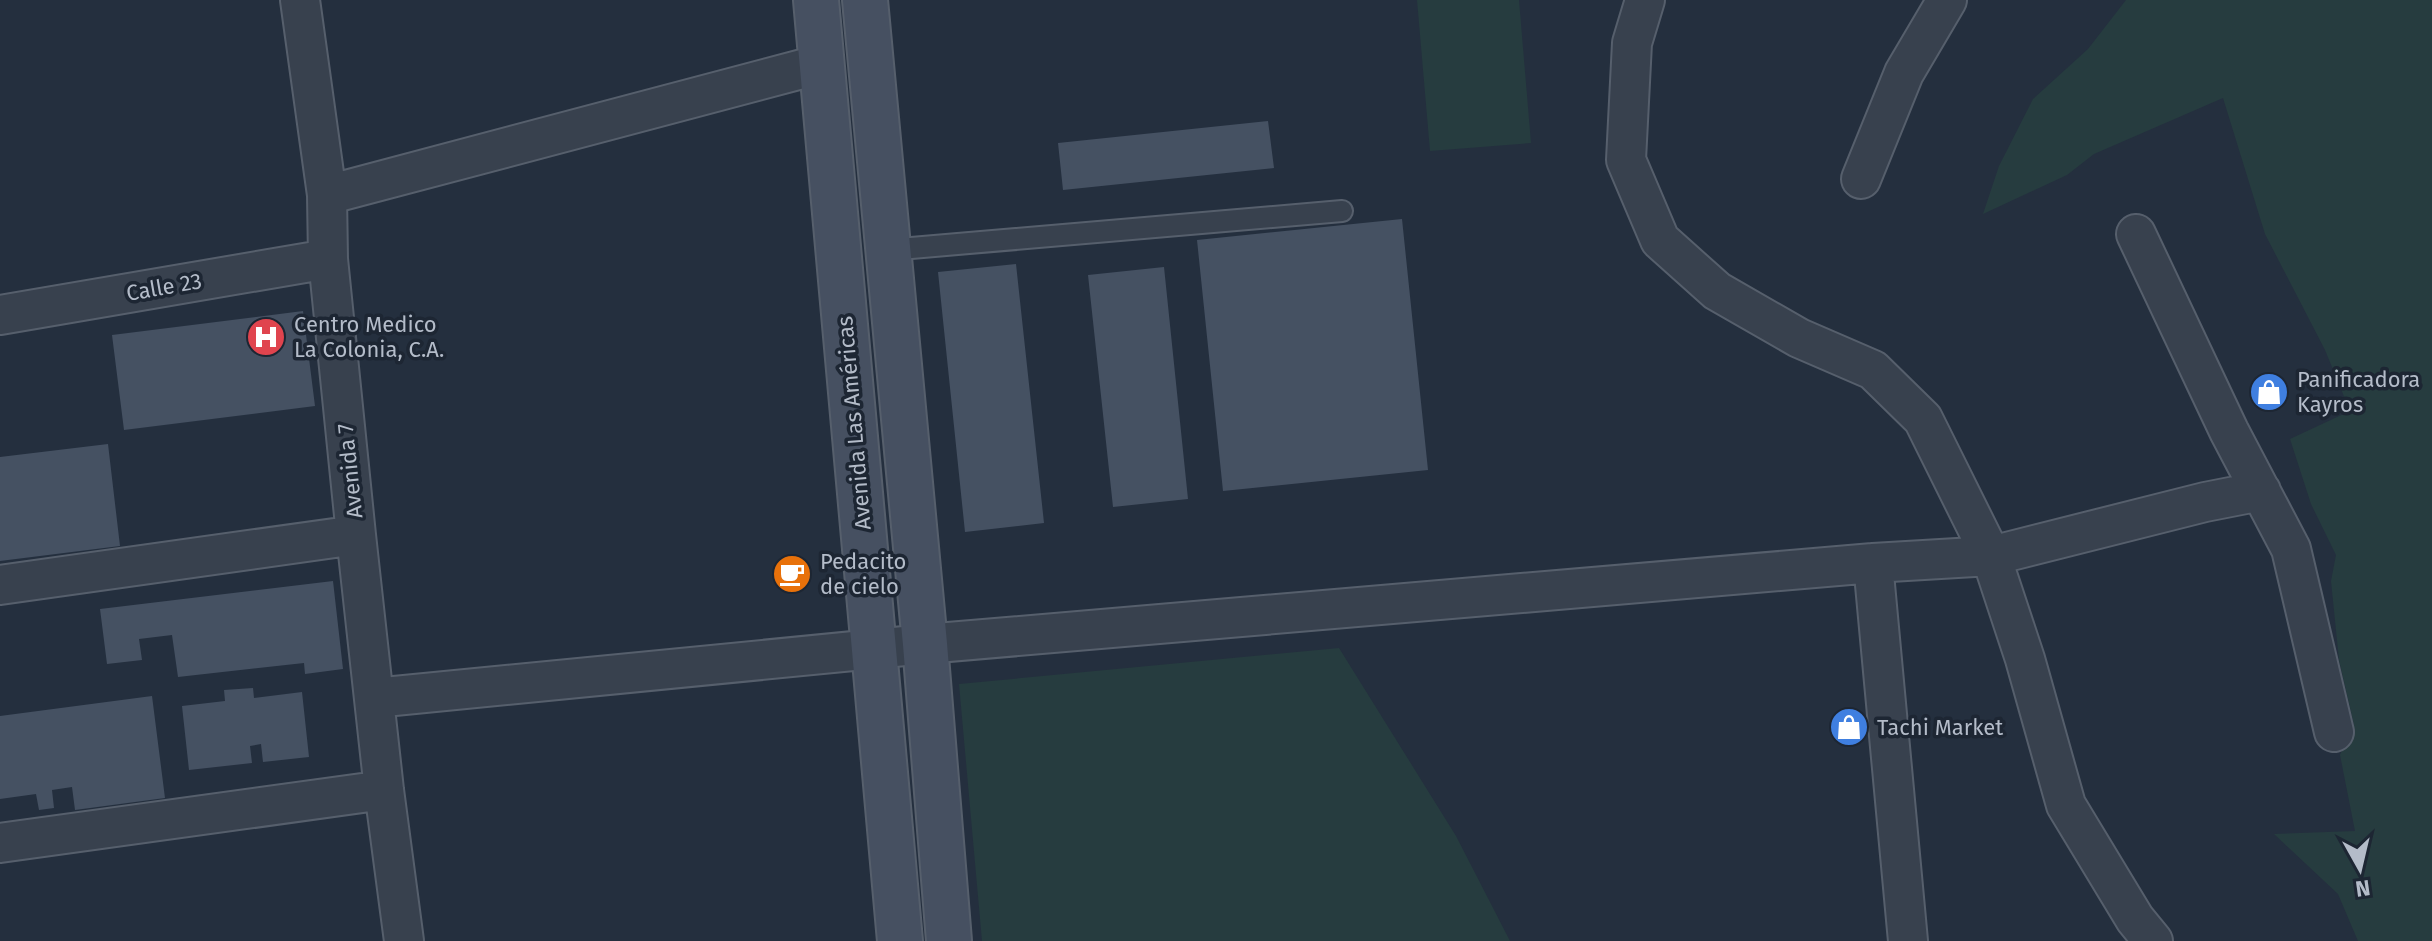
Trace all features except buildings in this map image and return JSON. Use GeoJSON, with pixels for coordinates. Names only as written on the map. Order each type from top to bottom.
{"type":"FeatureCollection","features":[{"type":"Feature","properties":{"kind":"main road","name":"Avenida Las Américas"},"geometry":{"type":"LineString","coordinates":[[816,0],[900,941]]}},
{"type":"Feature","properties":{"kind":"main road"},"geometry":{"type":"LineString","coordinates":[[865,0],[925,644],[949,941]]}},
{"type":"Feature","properties":{"kind":"street","name":"Avenida 7"},"geometry":{"type":"LineString","coordinates":[[300,0],[327,195],[328,259],[356,535],[404,941]]}},
{"type":"Feature","properties":{"kind":"street"},"geometry":{"type":"LineString","coordinates":[[1645,0],[1632,43],[1626,160],[1660,240],[1717,291],[1799,338],[1873,370],[1923,419],[1991,556],[2025,659],[2066,805],[2135,919],[2153,941]]}},
{"type":"Feature","properties":{"kind":"street"},"geometry":{"type":"LineString","coordinates":[[1861,179],[1904,73],[1947,0]]}},
{"type":"Feature","properties":{"kind":"street"},"geometry":{"type":"LineString","coordinates":[[327,195],[821,64]]}},
{"type":"Feature","properties":{"kind":"street"},"geometry":{"type":"LineString","coordinates":[[2136,234],[2229,431],[2291,549],[2334,732]]}},
{"type":"Feature","properties":{"kind":"street","name":"Calle 23"},"geometry":{"type":"LineString","coordinates":[[0,315],[328,259]]}},
{"type":"Feature","properties":{"kind":"street"},"geometry":{"type":"LineString","coordinates":[[374,698],[874,648],[1873,563],[1991,556],[2205,502],[2261,491]]}},
{"type":"Feature","properties":{"kind":"street"},"geometry":{"type":"LineString","coordinates":[[0,585],[356,535]]}},
{"type":"Feature","properties":{"kind":"street"},"geometry":{"type":"LineString","coordinates":[[1873,563],[1908,941]]}},
{"type":"Feature","properties":{"kind":"street"},"geometry":{"type":"LineString","coordinates":[[0,843],[384,790]]}},
{"type":"Feature","properties":{"kind":"lane"},"geometry":{"type":"LineString","coordinates":[[888,250],[1342,211]]}},
{"type":"Feature","properties":{"kind":"green space"},"geometry":{"type":"Polygon","coordinates":[[[1417,0],[1519,0],[1531,143],[1430,151],[1417,0]]]}},
{"type":"Feature","properties":{"kind":"green space"},"geometry":{"type":"Polygon","coordinates":[[[2126,0],[2432,0],[2432,941],[2358,941],[2338,894],[2274,834],[2355,831],[2340,755],[2354,725],[2339,660],[2331,581],[2336,555],[2311,504],[2290,439],[2350,411],[2325,350],[2265,234],[2223,98],[2094,154],[2067,175],[1983,214],[1999,166],[2033,99],[2088,49],[2126,0]]]}},
{"type":"Feature","properties":{"kind":"green space"},"geometry":{"type":"Polygon","coordinates":[[[1339,648],[1456,836],[1510,941],[982,941],[959,684],[1339,648]]]}},
{"type":"Feature","properties":{"kind":"place","name":"Centro Medico La Colonia, C.A."},"geometry":{"type":"Point","coordinates":[266,337]}},
{"type":"Feature","properties":{"kind":"place","name":"Panificadora Kayros"},"geometry":{"type":"Point","coordinates":[2269,392]}},
{"type":"Feature","properties":{"kind":"place","name":"Pedacito de cielo"},"geometry":{"type":"Point","coordinates":[792,574]}},
{"type":"Feature","properties":{"kind":"place","name":"Tachi Market"},"geometry":{"type":"Point","coordinates":[1849,727]}}]}
